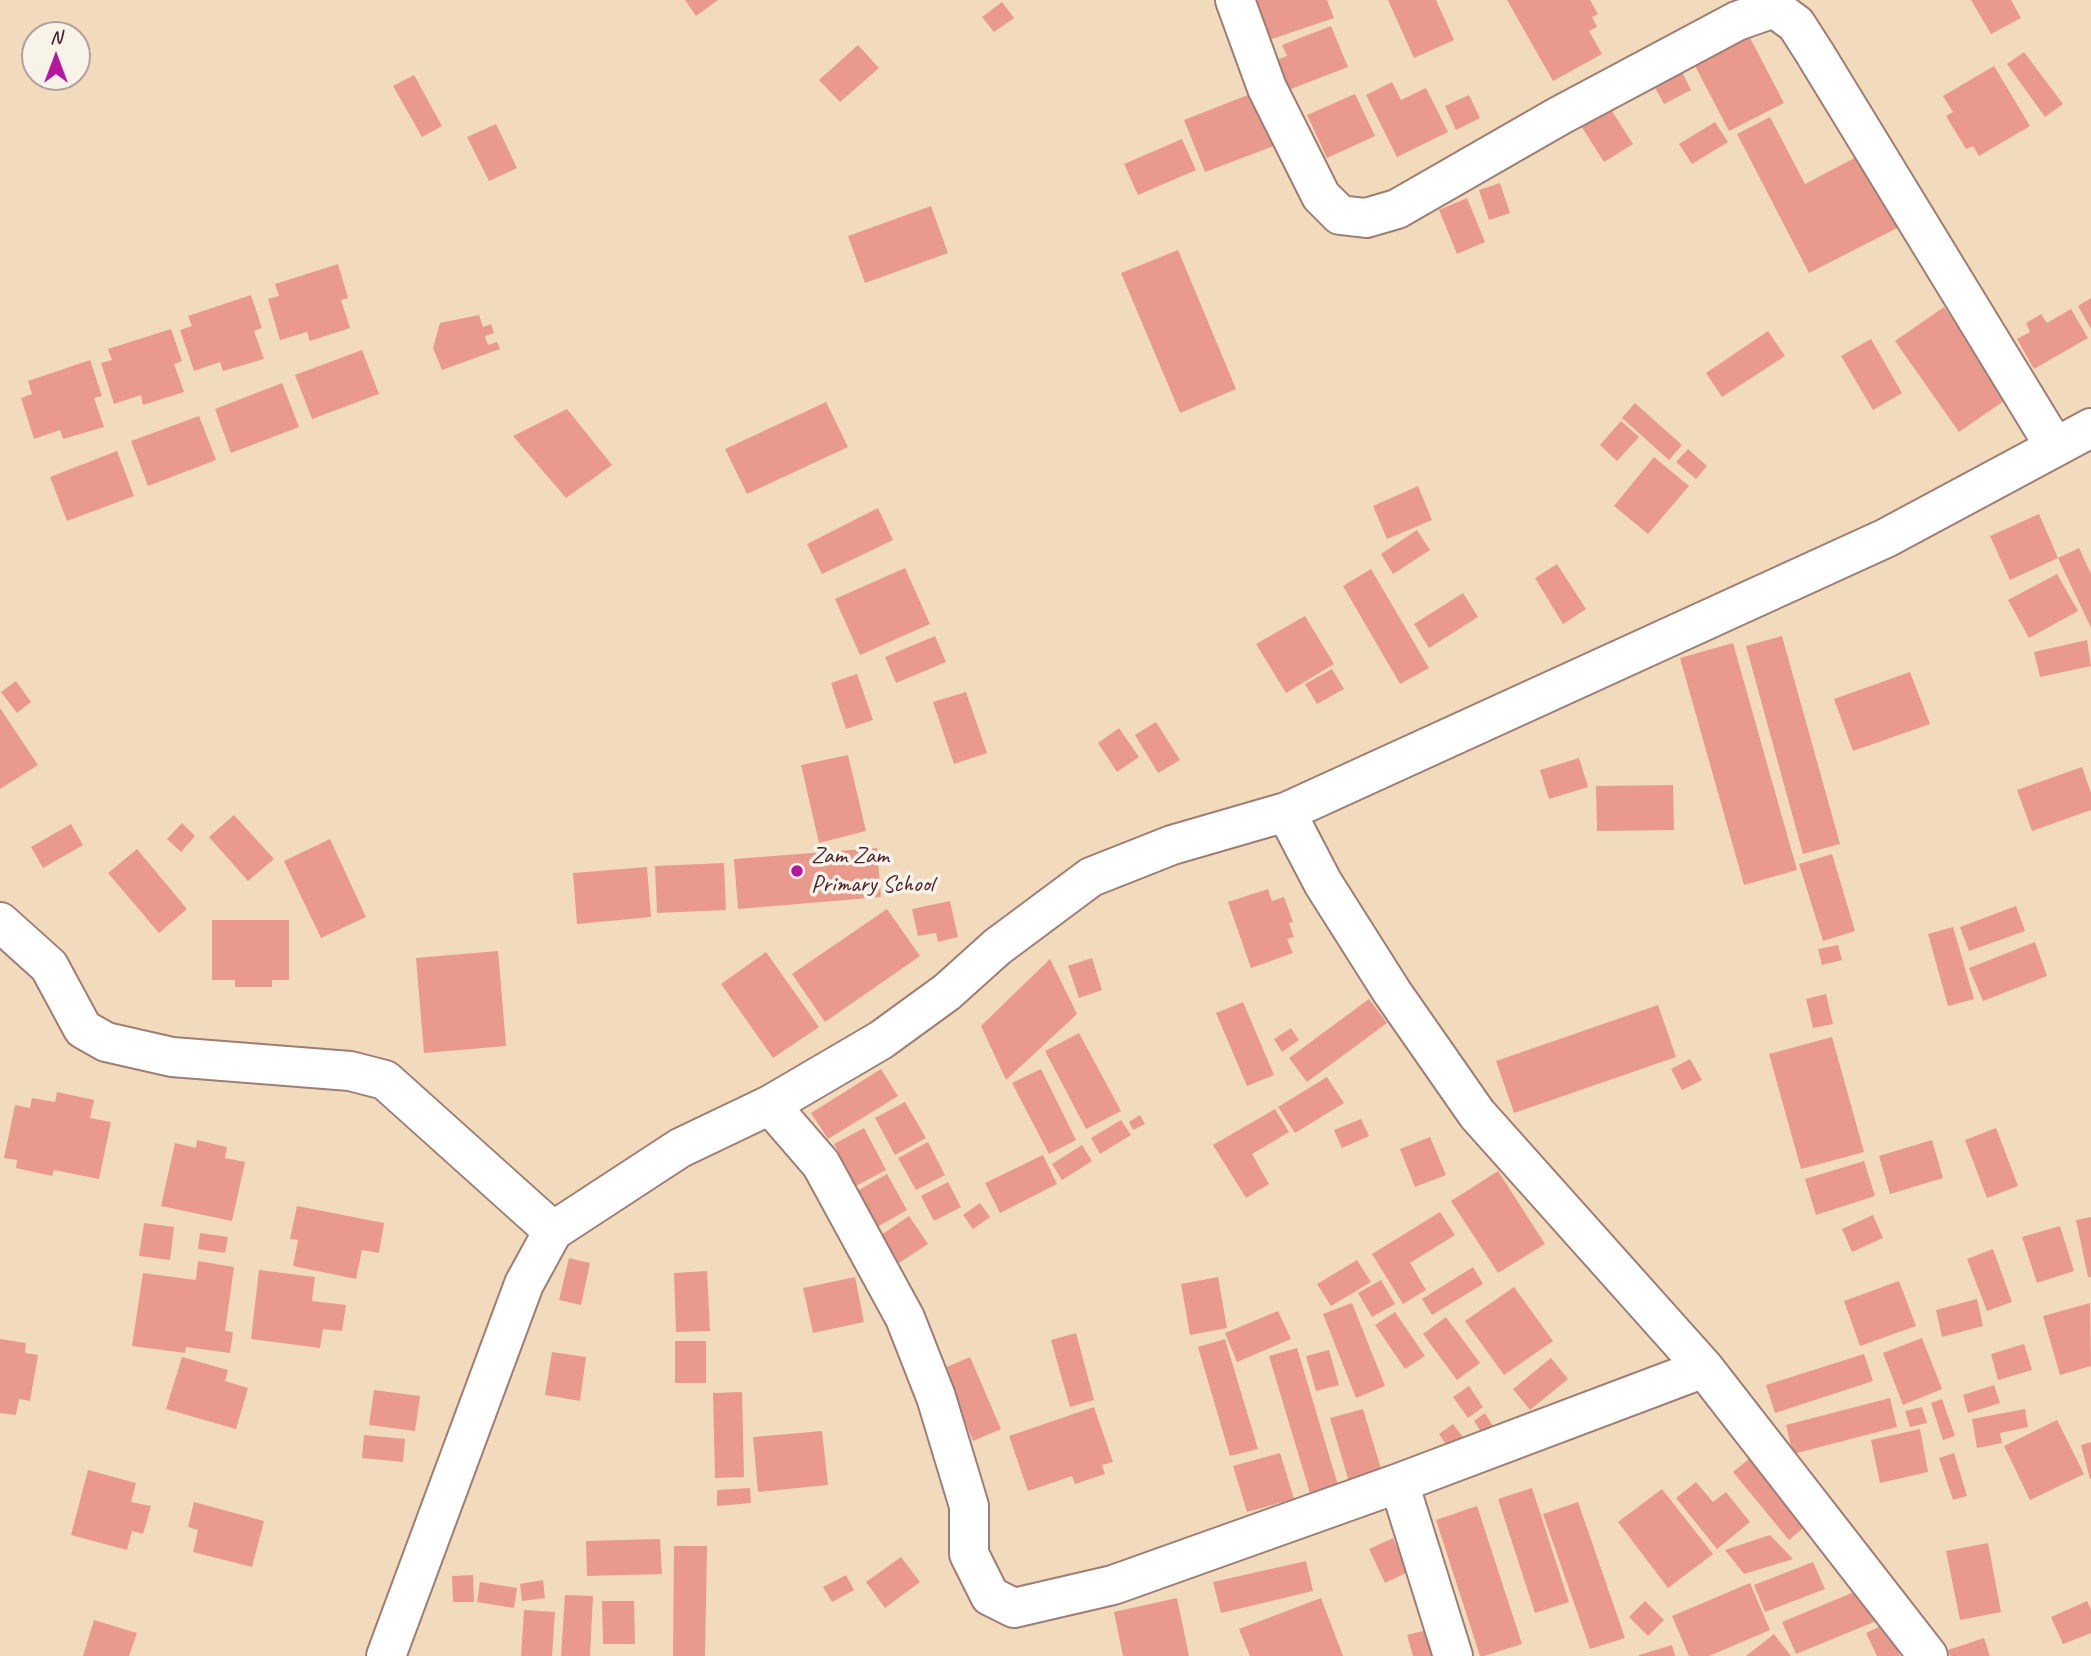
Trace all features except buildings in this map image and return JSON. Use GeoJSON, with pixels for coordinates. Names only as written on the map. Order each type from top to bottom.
{"type":"FeatureCollection","features":[{"type":"Feature","properties":{"kind":"street"},"geometry":{"type":"LineString","coordinates":[[386,1656],[524,1284],[553,1231],[680,1148],[770,1105],[881,1040],[947,992],[997,947],[1091,877],[1172,845],[1286,812],[1886,538],[2080,438],[1796,24],[1774,8],[1737,21],[1559,116],[1397,209],[1367,218],[1340,215],[1321,197],[1267,88],[1235,0]]}},
{"type":"Feature","properties":{"kind":"street"},"geometry":{"type":"LineString","coordinates":[[1286,812],[1324,883],[1392,992],[1477,1114],[1704,1368],[1928,1656]]}},
{"type":"Feature","properties":{"kind":"street"},"geometry":{"type":"LineString","coordinates":[[0,922],[49,965],[83,1029],[106,1042],[172,1057],[350,1071],[385,1080],[553,1231]]}},
{"type":"Feature","properties":{"kind":"street"},"geometry":{"type":"LineString","coordinates":[[770,1105],[821,1164],[905,1318],[936,1397],[969,1506],[969,1554],[990,1596],[1014,1608],[1113,1585],[1399,1483],[1704,1368]]}},
{"type":"Feature","properties":{"kind":"street"},"geometry":{"type":"LineString","coordinates":[[1399,1483],[1454,1656]]}},
{"type":"Feature","properties":{"kind":"place","name":"Zam Zam Primary School"},"geometry":{"type":"Point","coordinates":[797,871]}}]}
